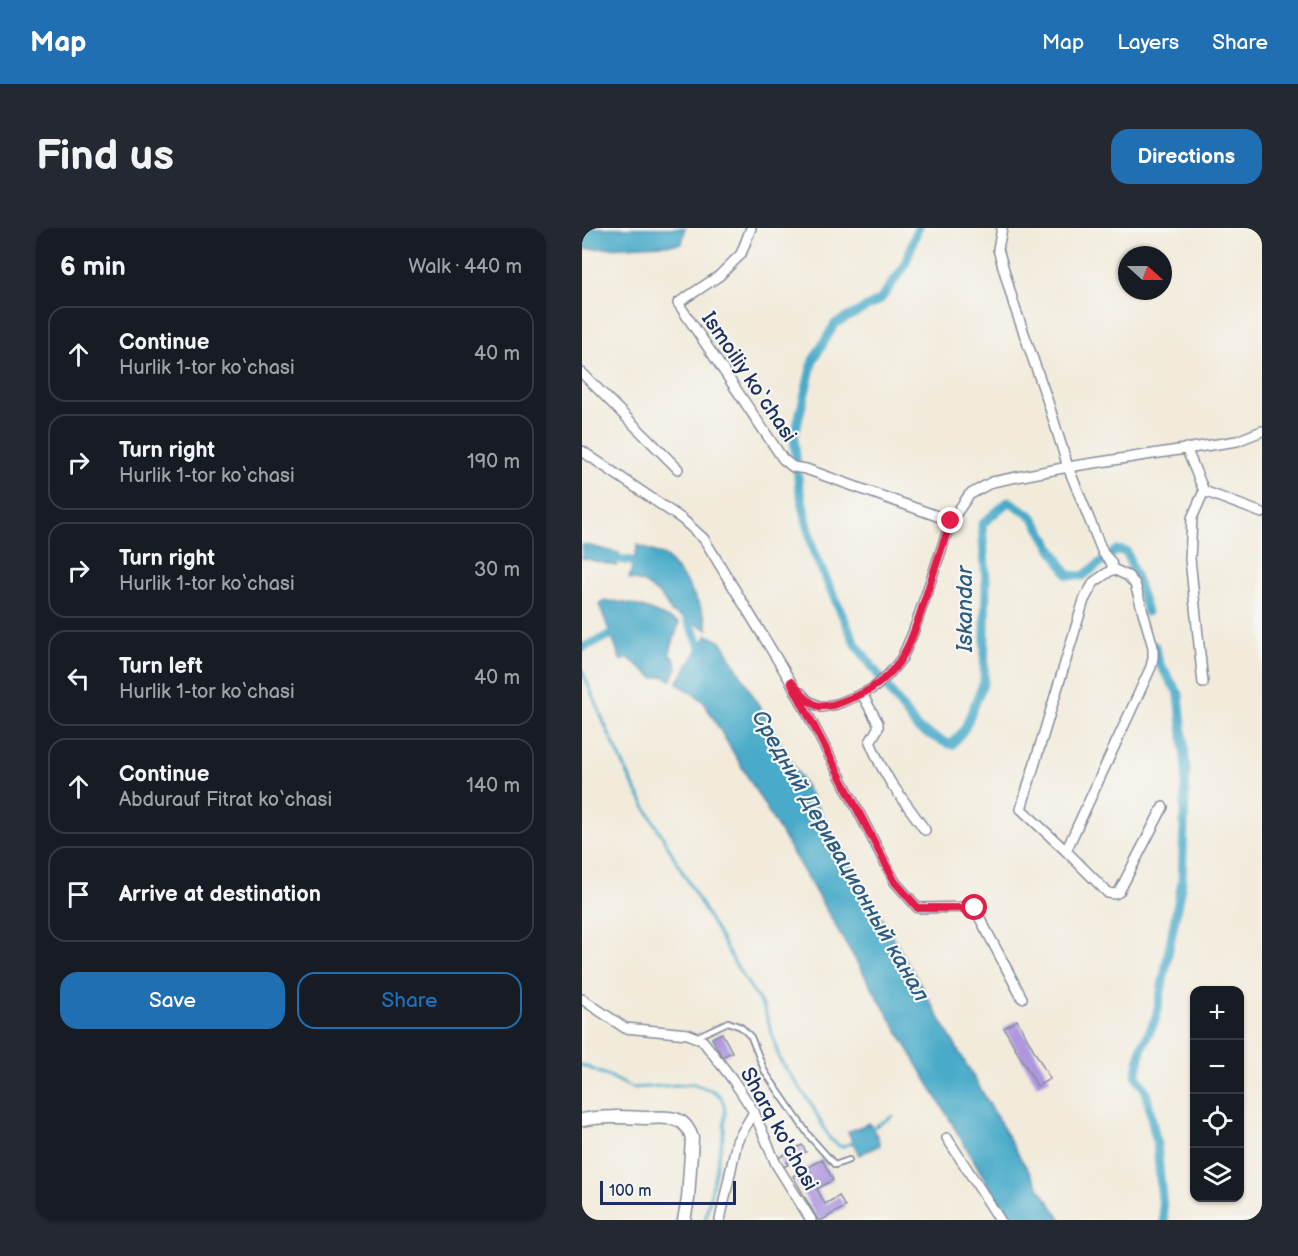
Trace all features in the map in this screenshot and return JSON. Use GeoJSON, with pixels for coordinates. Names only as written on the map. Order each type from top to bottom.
{"type":"FeatureCollection","features":[{"type":"Feature","properties":{"kind":"street","name":"Ismoiliy ko‘chasi"},"geometry":{"type":"LineString","coordinates":[[752,228],[741,254],[719,276],[678,303],[783,459],[794,467],[806,469],[951,521]]}},
{"type":"Feature","properties":{"kind":"street"},"geometry":{"type":"LineString","coordinates":[[1002,228],[998,249],[1014,305],[1068,467],[1103,553],[1112,566],[1128,576],[1135,584],[1153,646],[1151,667],[1066,851]]}},
{"type":"Feature","properties":{"kind":"street"},"geometry":{"type":"LineString","coordinates":[[582,373],[678,470]]}},
{"type":"Feature","properties":{"kind":"street"},"geometry":{"type":"LineString","coordinates":[[791,682],[808,701],[821,708],[862,694],[875,687],[889,674],[902,658],[913,633],[951,521],[969,495],[992,482],[1068,467],[1237,441],[1262,431]]}},
{"type":"Feature","properties":{"kind":"street"},"geometry":{"type":"LineString","coordinates":[[1186,448],[1204,491],[1262,513]]}},
{"type":"Feature","properties":{"kind":"street"},"geometry":{"type":"LineString","coordinates":[[582,451],[682,519],[704,540],[791,682],[895,882],[918,908],[975,908],[1022,998]]}},
{"type":"Feature","properties":{"kind":"street"},"geometry":{"type":"LineString","coordinates":[[1203,683],[1190,559],[1192,518],[1204,491]]}},
{"type":"Feature","properties":{"kind":"street"},"geometry":{"type":"LineString","coordinates":[[1112,566],[1094,582],[1084,600],[1021,806],[1022,811],[1108,893],[1114,894],[1119,892],[1163,807]]}},
{"type":"Feature","properties":{"kind":"street"},"geometry":{"type":"LineString","coordinates":[[862,694],[878,723],[878,728],[870,742],[880,764],[925,830]]}},
{"type":"Feature","properties":{"kind":"street"},"geometry":{"type":"LineString","coordinates":[[582,999],[625,1028],[692,1036]]}},
{"type":"Feature","properties":{"kind":"street","name":"Sharq ko'chasi"},"geometry":{"type":"LineString","coordinates":[[692,1036],[703,1041],[754,1112],[776,1164],[811,1220]]}},
{"type":"Feature","properties":{"kind":"street"},"geometry":{"type":"LineString","coordinates":[[720,1220],[737,1141],[754,1112]]}},
{"type":"Feature","properties":{"kind":"street"},"geometry":{"type":"LineString","coordinates":[[582,1120],[595,1117],[653,1118],[678,1120],[684,1124],[692,1138],[688,1199],[684,1220]]}},
{"type":"Feature","properties":{"kind":"street"},"geometry":{"type":"LineString","coordinates":[[947,1138],[1000,1220]]}},
{"type":"Feature","properties":{"kind":"lane"},"geometry":{"type":"LineString","coordinates":[[692,1036],[728,1022],[741,1027],[751,1037],[765,1072],[810,1137],[836,1165],[849,1160]]}},
{"type":"Feature","properties":{"kind":"water"},"geometry":{"type":"Polygon","coordinates":[[[582,228],[685,228],[682,244],[586,249],[582,248],[582,228]]]}},
{"type":"Feature","properties":{"kind":"water"},"geometry":{"type":"Polygon","coordinates":[[[582,545],[619,553],[616,566],[582,558],[582,545]]]}},
{"type":"Feature","properties":{"kind":"water"},"geometry":{"type":"Polygon","coordinates":[[[638,545],[667,557],[696,599],[705,616],[708,630],[671,612],[662,597],[648,586],[629,579],[638,545]]]}},
{"type":"Feature","properties":{"kind":"water"},"geometry":{"type":"Polygon","coordinates":[[[606,601],[635,605],[679,623],[669,655],[674,658],[677,668],[671,680],[663,676],[654,678],[628,658],[621,661],[599,604],[606,601]]]}},
{"type":"Feature","properties":{"kind":"water","name":"Средний Деривационный канал"},"geometry":{"type":"Polygon","coordinates":[[[707,635],[722,642],[1021,1159],[1062,1220],[1009,1220],[703,701],[677,683],[707,635]]]}},
{"type":"Feature","properties":{"kind":"water"},"geometry":{"type":"Polygon","coordinates":[[[869,1123],[880,1145],[859,1155],[848,1132],[869,1123]]]}},
{"type":"Feature","properties":{"kind":"building"},"geometry":{"type":"Polygon","coordinates":[[[1017,1020],[1050,1079],[1037,1086],[1004,1028],[1017,1020]]]}},
{"type":"Feature","properties":{"kind":"building"},"geometry":{"type":"Polygon","coordinates":[[[722,1033],[732,1052],[722,1057],[712,1038],[722,1033]]]}},
{"type":"Feature","properties":{"kind":"building"},"geometry":{"type":"Polygon","coordinates":[[[802,1145],[806,1152],[782,1167],[778,1158],[802,1145]]]}},
{"type":"Feature","properties":{"kind":"building"},"geometry":{"type":"Polygon","coordinates":[[[822,1159],[833,1180],[817,1189],[825,1204],[839,1196],[845,1207],[818,1220],[793,1176],[822,1159]]]}},
{"type":"Feature","properties":{"kind":"waterway","name":"Iskandar"},"geometry":{"type":"LineString","coordinates":[[918,228],[904,267],[880,300],[835,324],[813,360],[794,438],[799,487],[814,553],[855,643],[917,728],[952,745],[965,728],[984,682],[986,581],[982,524],[1009,501],[1033,517],[1068,575],[1083,576],[1117,550],[1127,552],[1147,612]]}},
{"type":"Feature","properties":{"kind":"waterway","name":"Средний Деривационный канал"},"geometry":{"type":"LineString","coordinates":[[607,557],[631,561],[642,568]]}},
{"type":"Feature","properties":{"kind":"waterway","name":"Средний Деривационный канал"},"geometry":{"type":"LineString","coordinates":[[684,611],[705,656]]}},
{"type":"Feature","properties":{"kind":"waterway"},"geometry":{"type":"LineString","coordinates":[[582,648],[612,634],[622,638]]}},
{"type":"Feature","properties":{"kind":"waterway","name":"Iskandar"},"geometry":{"type":"LineString","coordinates":[[1155,646],[1159,663],[1179,694],[1186,768],[1182,881],[1156,1018],[1142,1047],[1136,1076],[1146,1091],[1157,1145],[1164,1220]]}},
{"type":"Feature","properties":{"kind":"waterway"},"geometry":{"type":"LineString","coordinates":[[582,670],[634,787],[737,967],[764,1008],[780,1060],[810,1102],[830,1139],[841,1147],[855,1142]]}},
{"type":"Feature","properties":{"kind":"waterway"},"geometry":{"type":"LineString","coordinates":[[582,1065],[632,1088],[693,1084],[715,1092],[721,1097],[725,1112],[724,1131],[705,1220]]}},
{"type":"Feature","properties":{"kind":"waterway"},"geometry":{"type":"LineString","coordinates":[[869,1130],[893,1116]]}},
{"type":"Feature","properties":{"kind":"route"},"geometry":{"type":"LineString","coordinates":[[951,521],[913,633],[902,658],[889,674],[875,687],[862,694],[821,708],[808,701],[791,682],[895,882],[918,908],[975,908]]}}]}
